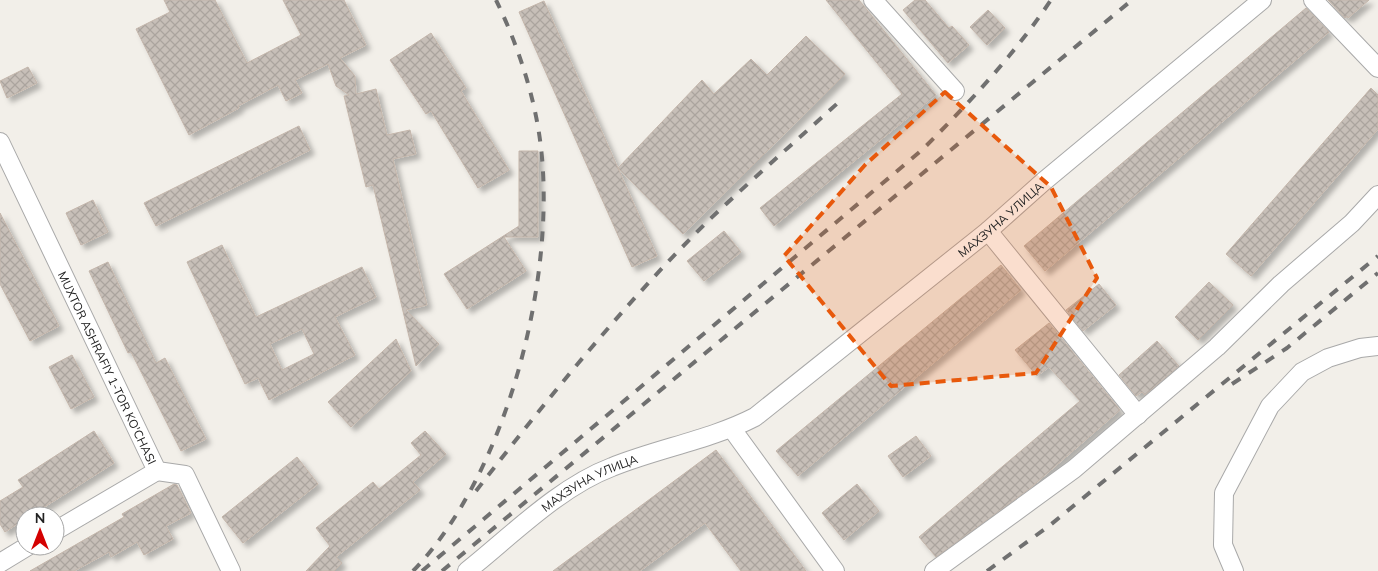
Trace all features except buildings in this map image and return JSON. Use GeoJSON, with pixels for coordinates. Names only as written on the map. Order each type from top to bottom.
{"type":"FeatureCollection","features":[{"type":"Feature","properties":{"kind":"street"},"geometry":{"type":"LineString","coordinates":[[873,0],[955,91]]}},
{"type":"Feature","properties":{"kind":"street","name":"МАХЗУНА УЛИЦА"},"geometry":{"type":"LineString","coordinates":[[467,571],[563,493],[587,479],[611,467],[732,429],[755,417],[988,232],[1043,182],[1262,0]]}},
{"type":"Feature","properties":{"kind":"street"},"geometry":{"type":"LineString","coordinates":[[1313,0],[1378,68]]}},
{"type":"Feature","properties":{"kind":"street","name":"MUXTOR ASHRAFIY 1-TOR KO'CHASI"},"geometry":{"type":"LineString","coordinates":[[0,142],[157,471],[185,475],[232,571]]}},
{"type":"Feature","properties":{"kind":"street"},"geometry":{"type":"LineString","coordinates":[[934,571],[1074,469],[1217,347],[1282,284],[1352,223],[1378,195]]}},
{"type":"Feature","properties":{"kind":"street"},"geometry":{"type":"LineString","coordinates":[[988,232],[1138,414]]}},
{"type":"Feature","properties":{"kind":"street"},"geometry":{"type":"LineString","coordinates":[[1234,571],[1223,545],[1224,493],[1270,406],[1302,372],[1328,358],[1360,348],[1378,346]]}},
{"type":"Feature","properties":{"kind":"street"},"geometry":{"type":"LineString","coordinates":[[732,429],[834,571]]}},
{"type":"Feature","properties":{"kind":"street"},"geometry":{"type":"LineString","coordinates":[[65,524],[157,471]]}},
{"type":"Feature","properties":{"kind":"street"},"geometry":{"type":"LineString","coordinates":[[0,562],[15,553]]}},
{"type":"Feature","properties":{"kind":"highlighted area"},"geometry":{"type":"Polygon","coordinates":[[[945,92],[1051,187],[1097,278],[1036,373],[891,386],[784,256],[865,165],[945,92]]]}},
{"type":"Feature","properties":{"kind":"railway"},"geometry":{"type":"LineString","coordinates":[[413,571],[447,529],[476,480],[501,424],[520,365],[534,304],[542,244],[544,186],[539,133],[522,65],[496,0]]}},
{"type":"Feature","properties":{"kind":"railway"},"geometry":{"type":"LineString","coordinates":[[422,571],[922,150],[990,78],[1022,40],[1051,0]]}},
{"type":"Feature","properties":{"kind":"railway"},"geometry":{"type":"LineString","coordinates":[[442,571],[1132,0]]}},
{"type":"Feature","properties":{"kind":"railway"},"geometry":{"type":"LineString","coordinates":[[476,491],[559,387],[646,285],[708,221],[840,101]]}},
{"type":"Feature","properties":{"kind":"railway"},"geometry":{"type":"LineString","coordinates":[[987,571],[1049,526],[1378,256]]}},
{"type":"Feature","properties":{"kind":"railway"},"geometry":{"type":"LineString","coordinates":[[1232,384],[1287,348],[1378,273]]}}]}
